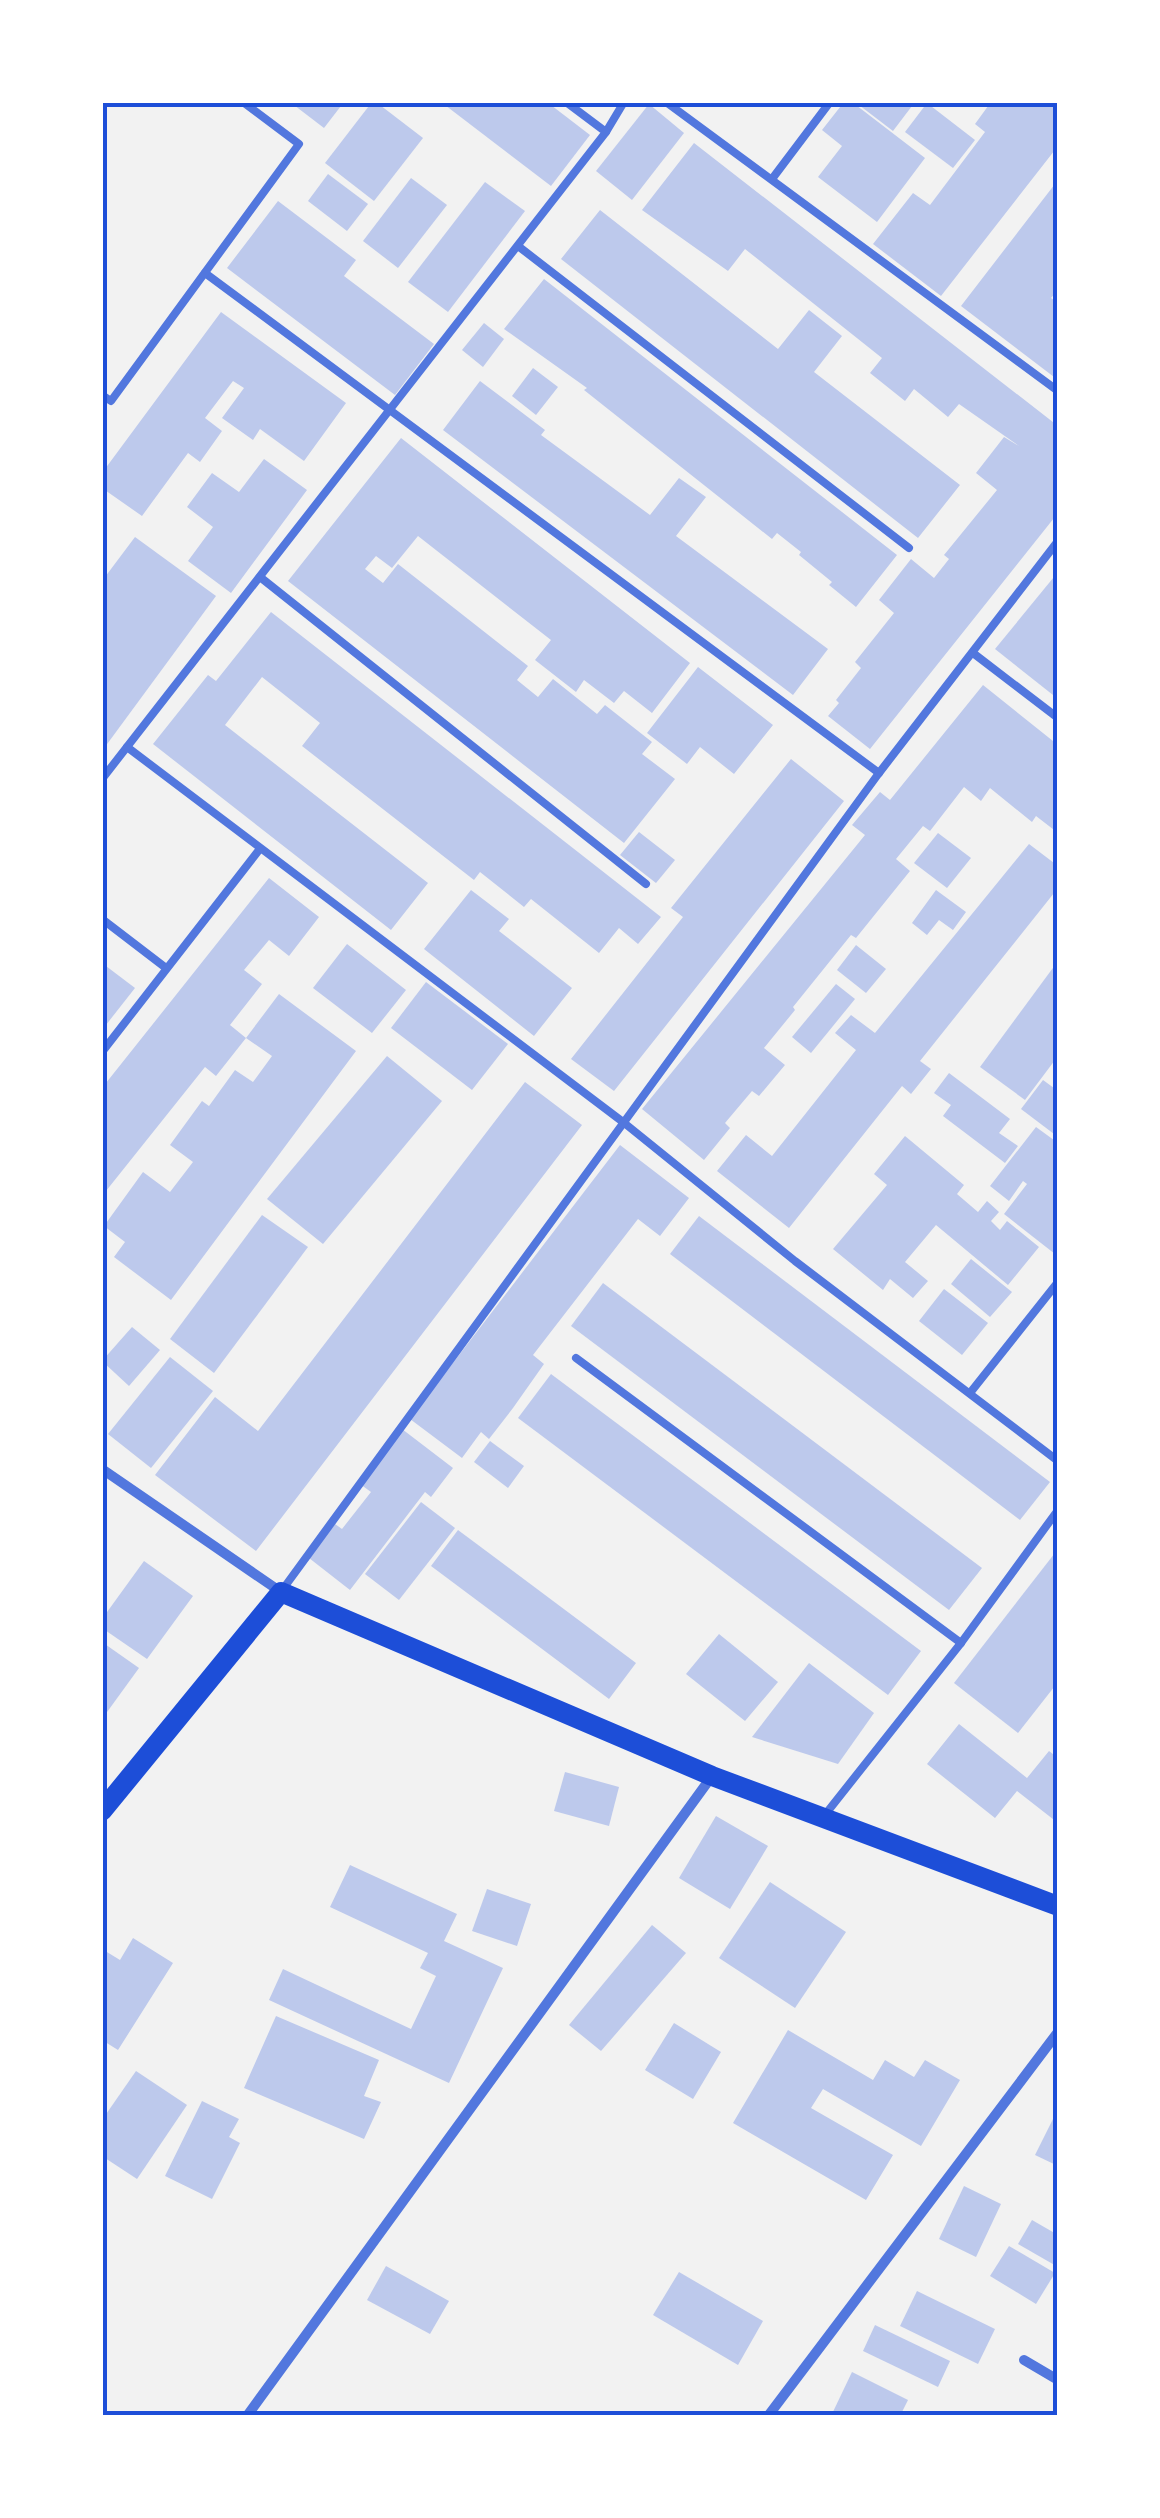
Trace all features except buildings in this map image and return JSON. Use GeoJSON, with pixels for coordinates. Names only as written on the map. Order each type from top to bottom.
{"type":"FeatureCollection","features":[{"type":"Feature","properties":{"kind":"main road"},"geometry":{"type":"LineString","coordinates":[[102,1812],[280,1592],[712,1776],[1058,1906]]}},
{"type":"Feature","properties":{"kind":"street"},"geometry":{"type":"LineString","coordinates":[[102,1469],[280,1592]]}},
{"type":"Feature","properties":{"kind":"street"},"geometry":{"type":"LineString","coordinates":[[246,2416],[712,1776]]}},
{"type":"Feature","properties":{"kind":"street"},"geometry":{"type":"LineString","coordinates":[[768,2416],[1058,2032]]}},
{"type":"Feature","properties":{"kind":"street"},"geometry":{"type":"LineString","coordinates":[[1024,2360],[1058,2380]]}},
{"type":"Feature","properties":{"kind":"lane"},"geometry":{"type":"LineString","coordinates":[[102,395],[111,401],[300,144],[242,102]]}},
{"type":"Feature","properties":{"kind":"lane"},"geometry":{"type":"LineString","coordinates":[[566,102],[606,132]]}},
{"type":"Feature","properties":{"kind":"lane"},"geometry":{"type":"LineString","coordinates":[[102,779],[606,132],[624,102]]}},
{"type":"Feature","properties":{"kind":"lane"},"geometry":{"type":"LineString","coordinates":[[666,102],[1058,391]]}},
{"type":"Feature","properties":{"kind":"lane"},"geometry":{"type":"LineString","coordinates":[[772,179],[830,102]]}},
{"type":"Feature","properties":{"kind":"lane"},"geometry":{"type":"LineString","coordinates":[[518,246],[909,548]]}},
{"type":"Feature","properties":{"kind":"lane"},"geometry":{"type":"LineString","coordinates":[[205,273],[879,773]]}},
{"type":"Feature","properties":{"kind":"lane"},"geometry":{"type":"LineString","coordinates":[[280,1592],[879,773],[1058,541]]}},
{"type":"Feature","properties":{"kind":"lane"},"geometry":{"type":"LineString","coordinates":[[260,578],[646,884]]}},
{"type":"Feature","properties":{"kind":"lane"},"geometry":{"type":"LineString","coordinates":[[973,652],[1058,718]]}},
{"type":"Feature","properties":{"kind":"lane"},"geometry":{"type":"LineString","coordinates":[[127,748],[623,1122],[1058,1461]]}},
{"type":"Feature","properties":{"kind":"lane"},"geometry":{"type":"LineString","coordinates":[[102,1052],[259,850]]}},
{"type":"Feature","properties":{"kind":"lane"},"geometry":{"type":"LineString","coordinates":[[102,919],[166,968]]}},
{"type":"Feature","properties":{"kind":"lane"},"geometry":{"type":"LineString","coordinates":[[970,1393],[1058,1282]]}},
{"type":"Feature","properties":{"kind":"lane"},"geometry":{"type":"LineString","coordinates":[[576,1358],[961,1643]]}},
{"type":"Feature","properties":{"kind":"lane"},"geometry":{"type":"LineString","coordinates":[[824,1817],[961,1643],[1058,1510]]}}]}
